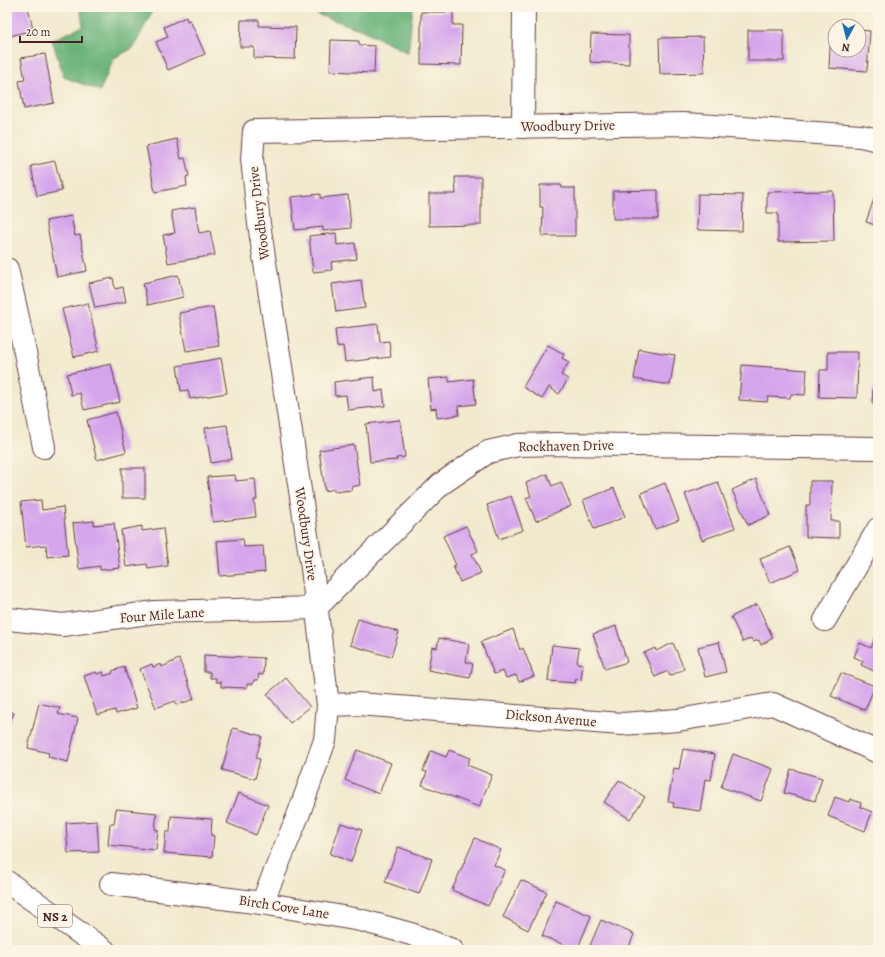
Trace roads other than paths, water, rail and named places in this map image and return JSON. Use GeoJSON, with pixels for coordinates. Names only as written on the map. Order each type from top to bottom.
{"type":"FeatureCollection","features":[{"type":"Feature","properties":{"kind":"street"},"geometry":{"type":"LineString","coordinates":[[523,126],[524,7]]}},
{"type":"Feature","properties":{"kind":"street","name":"Woodbury Drive"},"geometry":{"type":"LineString","coordinates":[[262,903],[299,813],[326,740],[328,705],[312,568],[258,224],[252,159],[254,132],[685,124],[862,136],[878,140]]}},
{"type":"Feature","properties":{"kind":"street"},"geometry":{"type":"LineString","coordinates":[[7,269],[12,314],[44,447]]}},
{"type":"Feature","properties":{"kind":"street","name":"Rockhaven Drive"},"geometry":{"type":"LineString","coordinates":[[316,608],[441,484],[488,452],[518,445],[558,444],[878,448]]}},
{"type":"Feature","properties":{"kind":"street"},"geometry":{"type":"LineString","coordinates":[[824,620],[878,529]]}},
{"type":"Feature","properties":{"kind":"street","name":"Four Mile Lane"},"geometry":{"type":"LineString","coordinates":[[9,619],[62,625],[155,612],[316,608]]}},
{"type":"Feature","properties":{"kind":"street","name":"Dickson Avenue"},"geometry":{"type":"LineString","coordinates":[[328,705],[358,704],[622,724],[678,720],[773,704],[878,752]]}},
{"type":"Feature","properties":{"kind":"street","name":"NS 2"},"geometry":{"type":"LineString","coordinates":[[7,882],[104,950]]}},
{"type":"Feature","properties":{"kind":"street","name":"Birch Cove Lane"},"geometry":{"type":"LineString","coordinates":[[111,884],[262,903],[360,920],[411,934],[452,950]]}}]}
